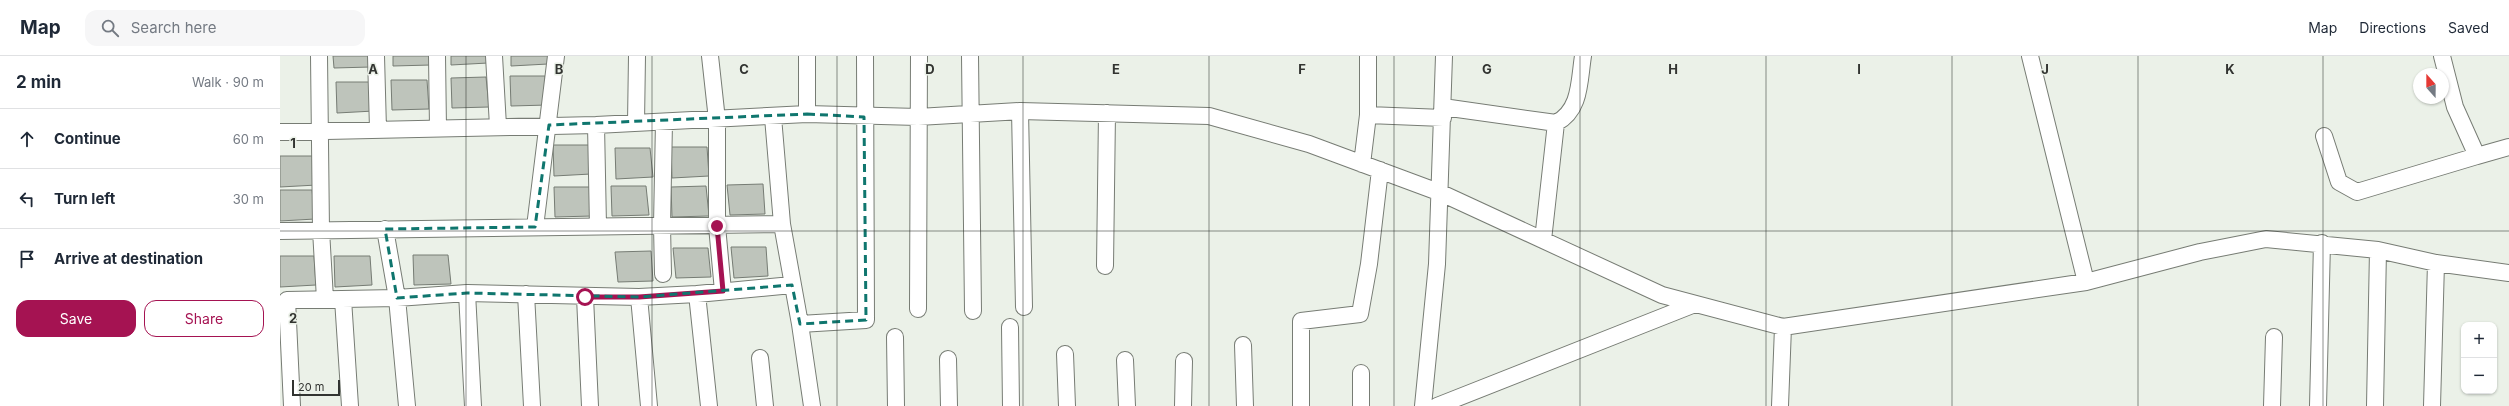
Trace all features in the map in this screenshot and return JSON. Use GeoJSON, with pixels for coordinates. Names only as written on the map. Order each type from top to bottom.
{"type":"FeatureCollection","features":[{"type":"Feature","properties":{"kind":"street"},"geometry":{"type":"LineString","coordinates":[[320,56],[320,230],[325,299]]}},
{"type":"Feature","properties":{"kind":"street"},"geometry":{"type":"LineString","coordinates":[[376,56],[378,129]]}},
{"type":"Feature","properties":{"kind":"street"},"geometry":{"type":"LineString","coordinates":[[437,56],[438,128]]}},
{"type":"Feature","properties":{"kind":"street"},"geometry":{"type":"LineString","coordinates":[[494,56],[498,126]]}},
{"type":"Feature","properties":{"kind":"street"},"geometry":{"type":"LineString","coordinates":[[535,227],[549,125],[556,56]]}},
{"type":"Feature","properties":{"kind":"street"},"geometry":{"type":"LineString","coordinates":[[636,123],[637,56]]}},
{"type":"Feature","properties":{"kind":"street"},"geometry":{"type":"LineString","coordinates":[[710,56],[717,120],[717,226],[723,291]]}},
{"type":"Feature","properties":{"kind":"street"},"geometry":{"type":"LineString","coordinates":[[807,56],[807,114]]}},
{"type":"Feature","properties":{"kind":"street"},"geometry":{"type":"LineString","coordinates":[[800,324],[866,320],[864,56]]}},
{"type":"Feature","properties":{"kind":"street"},"geometry":{"type":"LineString","coordinates":[[918,309],[919,56]]}},
{"type":"Feature","properties":{"kind":"street"},"geometry":{"type":"LineString","coordinates":[[970,56],[972,115],[973,311]]}},
{"type":"Feature","properties":{"kind":"street"},"geometry":{"type":"LineString","coordinates":[[1362,164],[1368,115],[1368,56]]}},
{"type":"Feature","properties":{"kind":"street"},"geometry":{"type":"LineString","coordinates":[[1423,406],[1437,264],[1441,193],[1444,56]]}},
{"type":"Feature","properties":{"kind":"street"},"geometry":{"type":"LineString","coordinates":[[1368,115],[1443,112],[1556,123],[1568,116],[1575,105],[1583,56]]}},
{"type":"Feature","properties":{"kind":"street"},"geometry":{"type":"LineString","coordinates":[[2030,56],[2086,282]]}},
{"type":"Feature","properties":{"kind":"street"},"geometry":{"type":"LineString","coordinates":[[2442,56],[2455,107],[2477,156]]}},
{"type":"Feature","properties":{"kind":"street"},"geometry":{"type":"LineString","coordinates":[[280,132],[596,125],[717,120],[807,114],[864,117],[918,117],[1020,111],[1209,116],[1309,144],[1441,193],[1662,295],[1783,327],[2086,282],[2200,252],[2266,239],[2322,243],[2378,250],[2436,263],[2509,273]]}},
{"type":"Feature","properties":{"kind":"street"},"geometry":{"type":"LineString","coordinates":[[1020,111],[1024,307]]}},
{"type":"Feature","properties":{"kind":"street"},"geometry":{"type":"LineString","coordinates":[[1105,266],[1107,113]]}},
{"type":"Feature","properties":{"kind":"street"},"geometry":{"type":"LineString","coordinates":[[773,117],[782,224],[800,324],[812,406]]}},
{"type":"Feature","properties":{"kind":"street"},"geometry":{"type":"LineString","coordinates":[[663,274],[662,225],[664,122]]}},
{"type":"Feature","properties":{"kind":"street"},"geometry":{"type":"LineString","coordinates":[[1543,240],[1556,123]]}},
{"type":"Feature","properties":{"kind":"street"},"geometry":{"type":"LineString","coordinates":[[596,125],[598,226]]}},
{"type":"Feature","properties":{"kind":"street"},"geometry":{"type":"LineString","coordinates":[[2324,136],[2339,182],[2344,187],[2357,192],[2509,147]]}},
{"type":"Feature","properties":{"kind":"street"},"geometry":{"type":"LineString","coordinates":[[1301,406],[1301,321],[1360,314],[1369,264],[1380,170]]}},
{"type":"Feature","properties":{"kind":"street"},"geometry":{"type":"LineString","coordinates":[[280,231],[782,224]]}},
{"type":"Feature","properties":{"kind":"street"},"geometry":{"type":"LineString","coordinates":[[385,229],[397,298],[407,406]]}},
{"type":"Feature","properties":{"kind":"street"},"geometry":{"type":"LineString","coordinates":[[2318,406],[2322,243]]}},
{"type":"Feature","properties":{"kind":"street"},"geometry":{"type":"LineString","coordinates":[[2375,406],[2378,250]]}},
{"type":"Feature","properties":{"kind":"street"},"geometry":{"type":"LineString","coordinates":[[2432,406],[2436,263]]}},
{"type":"Feature","properties":{"kind":"street"},"geometry":{"type":"LineString","coordinates":[[292,406],[284,300],[397,298],[467,293],[585,297],[639,297],[697,294],[792,285]]}},
{"type":"Feature","properties":{"kind":"street"},"geometry":{"type":"LineString","coordinates":[[467,293],[473,406]]}},
{"type":"Feature","properties":{"kind":"street"},"geometry":{"type":"LineString","coordinates":[[526,294],[532,406]]}},
{"type":"Feature","properties":{"kind":"street"},"geometry":{"type":"LineString","coordinates":[[697,294],[709,406]]}},
{"type":"Feature","properties":{"kind":"street"},"geometry":{"type":"LineString","coordinates":[[585,297],[590,406]]}},
{"type":"Feature","properties":{"kind":"street"},"geometry":{"type":"LineString","coordinates":[[639,297],[649,406]]}},
{"type":"Feature","properties":{"kind":"street"},"geometry":{"type":"LineString","coordinates":[[343,299],[350,406]]}},
{"type":"Feature","properties":{"kind":"street"},"geometry":{"type":"LineString","coordinates":[[1437,406],[1695,304]]}},
{"type":"Feature","properties":{"kind":"street"},"geometry":{"type":"LineString","coordinates":[[1010,327],[1011,406]]}},
{"type":"Feature","properties":{"kind":"street"},"geometry":{"type":"LineString","coordinates":[[1780,406],[1783,327]]}},
{"type":"Feature","properties":{"kind":"street"},"geometry":{"type":"LineString","coordinates":[[2272,406],[2274,337]]}},
{"type":"Feature","properties":{"kind":"street"},"geometry":{"type":"LineString","coordinates":[[895,338],[896,406]]}},
{"type":"Feature","properties":{"kind":"street"},"geometry":{"type":"LineString","coordinates":[[1243,345],[1245,406]]}},
{"type":"Feature","properties":{"kind":"street"},"geometry":{"type":"LineString","coordinates":[[1065,354],[1066,406]]}},
{"type":"Feature","properties":{"kind":"street"},"geometry":{"type":"LineString","coordinates":[[760,358],[766,406]]}},
{"type":"Feature","properties":{"kind":"street"},"geometry":{"type":"LineString","coordinates":[[948,359],[949,406]]}},
{"type":"Feature","properties":{"kind":"street"},"geometry":{"type":"LineString","coordinates":[[1126,360],[1126,406]]}},
{"type":"Feature","properties":{"kind":"street"},"geometry":{"type":"LineString","coordinates":[[1183,406],[1184,361]]}},
{"type":"Feature","properties":{"kind":"street"},"geometry":{"type":"LineString","coordinates":[[1361,373],[1361,406]]}},
{"type":"Feature","properties":{"kind":"highlighted area"},"geometry":{"type":"Polygon","coordinates":[[[807,114],[864,117],[866,320],[800,324],[792,285],[639,297],[467,293],[397,298],[385,229],[535,227],[549,125],[807,114]]]}},
{"type":"Feature","properties":{"kind":"building"},"geometry":{"type":"Polygon","coordinates":[[[333,56],[370,56],[371,67],[334,68],[333,56]]]}},
{"type":"Feature","properties":{"kind":"building"},"geometry":{"type":"Polygon","coordinates":[[[393,56],[430,56],[431,65],[393,66],[393,56]]]}},
{"type":"Feature","properties":{"kind":"building"},"geometry":{"type":"Polygon","coordinates":[[[451,56],[487,56],[488,63],[451,65],[451,56]]]}},
{"type":"Feature","properties":{"kind":"building"},"geometry":{"type":"Polygon","coordinates":[[[511,56],[548,56],[548,64],[511,66],[511,56]]]}},
{"type":"Feature","properties":{"kind":"building"},"geometry":{"type":"Polygon","coordinates":[[[510,76],[545,76],[548,105],[511,106],[510,76]]]}},
{"type":"Feature","properties":{"kind":"building"},"geometry":{"type":"Polygon","coordinates":[[[486,77],[489,107],[452,108],[451,78],[486,77]]]}},
{"type":"Feature","properties":{"kind":"building"},"geometry":{"type":"Polygon","coordinates":[[[391,80],[427,80],[429,109],[392,110],[391,80]]]}},
{"type":"Feature","properties":{"kind":"building"},"geometry":{"type":"Polygon","coordinates":[[[336,82],[372,82],[374,111],[337,113],[336,82]]]}},
{"type":"Feature","properties":{"kind":"building"},"geometry":{"type":"Polygon","coordinates":[[[553,145],[589,145],[591,174],[554,176],[553,145]]]}},
{"type":"Feature","properties":{"kind":"building"},"geometry":{"type":"Polygon","coordinates":[[[671,147],[707,147],[709,176],[672,178],[671,147]]]}},
{"type":"Feature","properties":{"kind":"building"},"geometry":{"type":"Polygon","coordinates":[[[615,148],[650,148],[653,177],[616,179],[615,148]]]}},
{"type":"Feature","properties":{"kind":"building"},"geometry":{"type":"Polygon","coordinates":[[[280,156],[315,156],[317,185],[280,187],[280,156]]]}},
{"type":"Feature","properties":{"kind":"building"},"geometry":{"type":"Polygon","coordinates":[[[763,184],[765,214],[730,215],[727,185],[763,184]]]}},
{"type":"Feature","properties":{"kind":"building"},"geometry":{"type":"Polygon","coordinates":[[[611,186],[646,186],[649,215],[612,216],[611,186]]]}},
{"type":"Feature","properties":{"kind":"building"},"geometry":{"type":"Polygon","coordinates":[[[706,186],[709,216],[672,217],[671,187],[706,186]]]}},
{"type":"Feature","properties":{"kind":"building"},"geometry":{"type":"Polygon","coordinates":[[[554,187],[590,187],[592,216],[555,217],[554,187]]]}},
{"type":"Feature","properties":{"kind":"building"},"geometry":{"type":"Polygon","coordinates":[[[280,190],[312,190],[315,219],[280,221],[280,190]]]}},
{"type":"Feature","properties":{"kind":"building"},"geometry":{"type":"Polygon","coordinates":[[[731,247],[766,247],[768,276],[734,278],[731,247]]]}},
{"type":"Feature","properties":{"kind":"building"},"geometry":{"type":"Polygon","coordinates":[[[673,248],[708,248],[711,277],[676,278],[673,248]]]}},
{"type":"Feature","properties":{"kind":"building"},"geometry":{"type":"Polygon","coordinates":[[[651,251],[653,281],[618,282],[615,252],[651,251]]]}},
{"type":"Feature","properties":{"kind":"building"},"geometry":{"type":"Polygon","coordinates":[[[413,255],[448,255],[451,284],[414,285],[413,255]]]}},
{"type":"Feature","properties":{"kind":"building"},"geometry":{"type":"Polygon","coordinates":[[[280,256],[314,256],[316,285],[280,287],[280,256]]]}},
{"type":"Feature","properties":{"kind":"building"},"geometry":{"type":"Polygon","coordinates":[[[334,256],[370,256],[372,285],[335,287],[334,256]]]}},
{"type":"Feature","properties":{"kind":"route"},"geometry":{"type":"LineString","coordinates":[[585,297],[639,297],[723,291],[717,226]]}}]}
